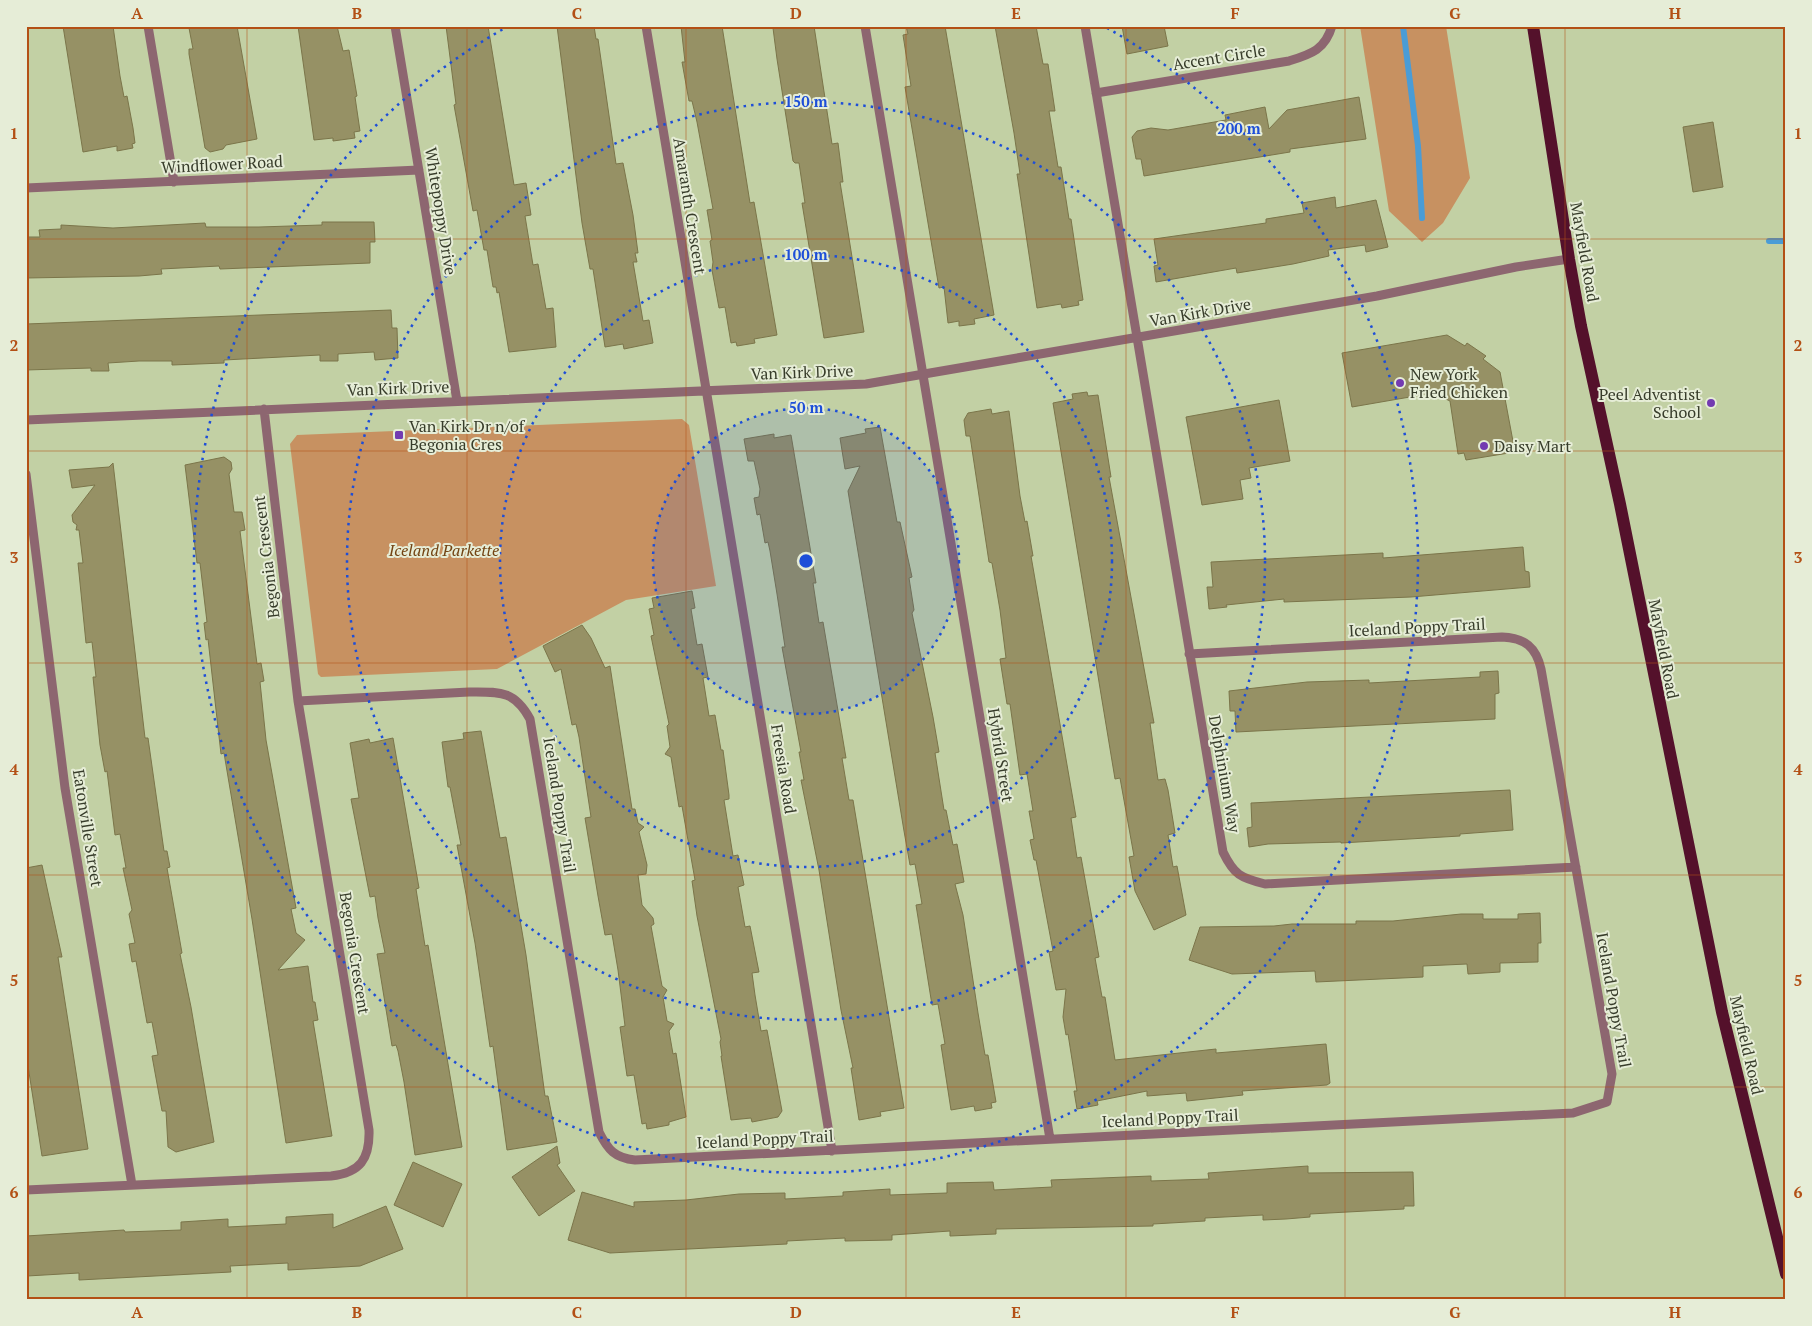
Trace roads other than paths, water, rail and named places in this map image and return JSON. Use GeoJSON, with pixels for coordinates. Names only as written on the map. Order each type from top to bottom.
{"type":"FeatureCollection","features":[{"type":"Feature","properties":{"kind":"main road","name":"Mayfield Road"},"geometry":{"type":"LineString","coordinates":[[1533,26],[1569,259],[1722,1012],[1786,1274]]}},
{"type":"Feature","properties":{"kind":"street"},"geometry":{"type":"LineString","coordinates":[[148,26],[174,182]]}},
{"type":"Feature","properties":{"kind":"street","name":"Whitepoppy Drive"},"geometry":{"type":"LineString","coordinates":[[395,26],[457,401]]}},
{"type":"Feature","properties":{"kind":"street","name":"Amaranth Crescent"},"geometry":{"type":"LineString","coordinates":[[646,26],[706,391]]}},
{"type":"Feature","properties":{"kind":"street"},"geometry":{"type":"LineString","coordinates":[[865,26],[922,376]]}},
{"type":"Feature","properties":{"kind":"street"},"geometry":{"type":"LineString","coordinates":[[1085,26],[1136,339]]}},
{"type":"Feature","properties":{"kind":"street","name":"Accent Circle"},"geometry":{"type":"LineString","coordinates":[[1096,93],[1289,61],[1315,53],[1329,36],[1332,26]]}},
{"type":"Feature","properties":{"kind":"street","name":"Windflower Road"},"geometry":{"type":"LineString","coordinates":[[26,188],[419,170]]}},
{"type":"Feature","properties":{"kind":"street","name":"Van Kirk Drive"},"geometry":{"type":"LineString","coordinates":[[26,420],[866,384],[1136,339],[1377,296],[1516,267],[1569,259]]}},
{"type":"Feature","properties":{"kind":"street","name":"Delphinium Way"},"geometry":{"type":"LineString","coordinates":[[1136,339],[1222,852],[1230,868],[1243,879],[1265,884],[1576,867]]}},
{"type":"Feature","properties":{"kind":"street","name":"Hybrid Street"},"geometry":{"type":"LineString","coordinates":[[922,376],[1050,1139]]}},
{"type":"Feature","properties":{"kind":"street","name":"Freesia Road"},"geometry":{"type":"LineString","coordinates":[[706,391],[832,1151]]}},
{"type":"Feature","properties":{"kind":"street","name":"Begonia Crescent"},"geometry":{"type":"LineString","coordinates":[[26,1190],[341,1175],[352,1172],[360,1166],[366,1156],[370,1143],[298,701],[264,409]]}},
{"type":"Feature","properties":{"kind":"street","name":"Eatonville Street"},"geometry":{"type":"LineString","coordinates":[[26,474],[65,788],[132,1185]]}},
{"type":"Feature","properties":{"kind":"street","name":"Iceland Poppy Trail"},"geometry":{"type":"LineString","coordinates":[[298,701],[498,692],[511,696],[522,704],[530,719],[599,1132],[606,1147],[613,1154],[621,1158],[635,1160],[832,1151],[1573,1113],[1607,1102],[1612,1074],[1539,661],[1531,646],[1526,641],[1502,638],[1189,654]]}},
{"type":"Feature","properties":{"kind":"waterway"},"geometry":{"type":"LineString","coordinates":[[1403,26],[1418,146],[1422,218]]}},
{"type":"Feature","properties":{"kind":"waterway"},"geometry":{"type":"LineString","coordinates":[[1769,241],[1786,241]]}},
{"type":"Feature","properties":{"kind":"place","name":"New York Fried Chicken"},"geometry":{"type":"Point","coordinates":[1400,383]}},
{"type":"Feature","properties":{"kind":"place","name":"Peel Adventist School"},"geometry":{"type":"Point","coordinates":[1711,403]}},
{"type":"Feature","properties":{"kind":"place","name":"Van Kirk Dr n/of Begonia Cres"},"geometry":{"type":"Point","coordinates":[399,435]}},
{"type":"Feature","properties":{"kind":"place","name":"Daisy Mart"},"geometry":{"type":"Point","coordinates":[1484,446]}},
{"type":"Feature","properties":{"kind":"park label","name":"Iceland Parkette"},"geometry":{"type":"Point","coordinates":[444,550]}}]}
